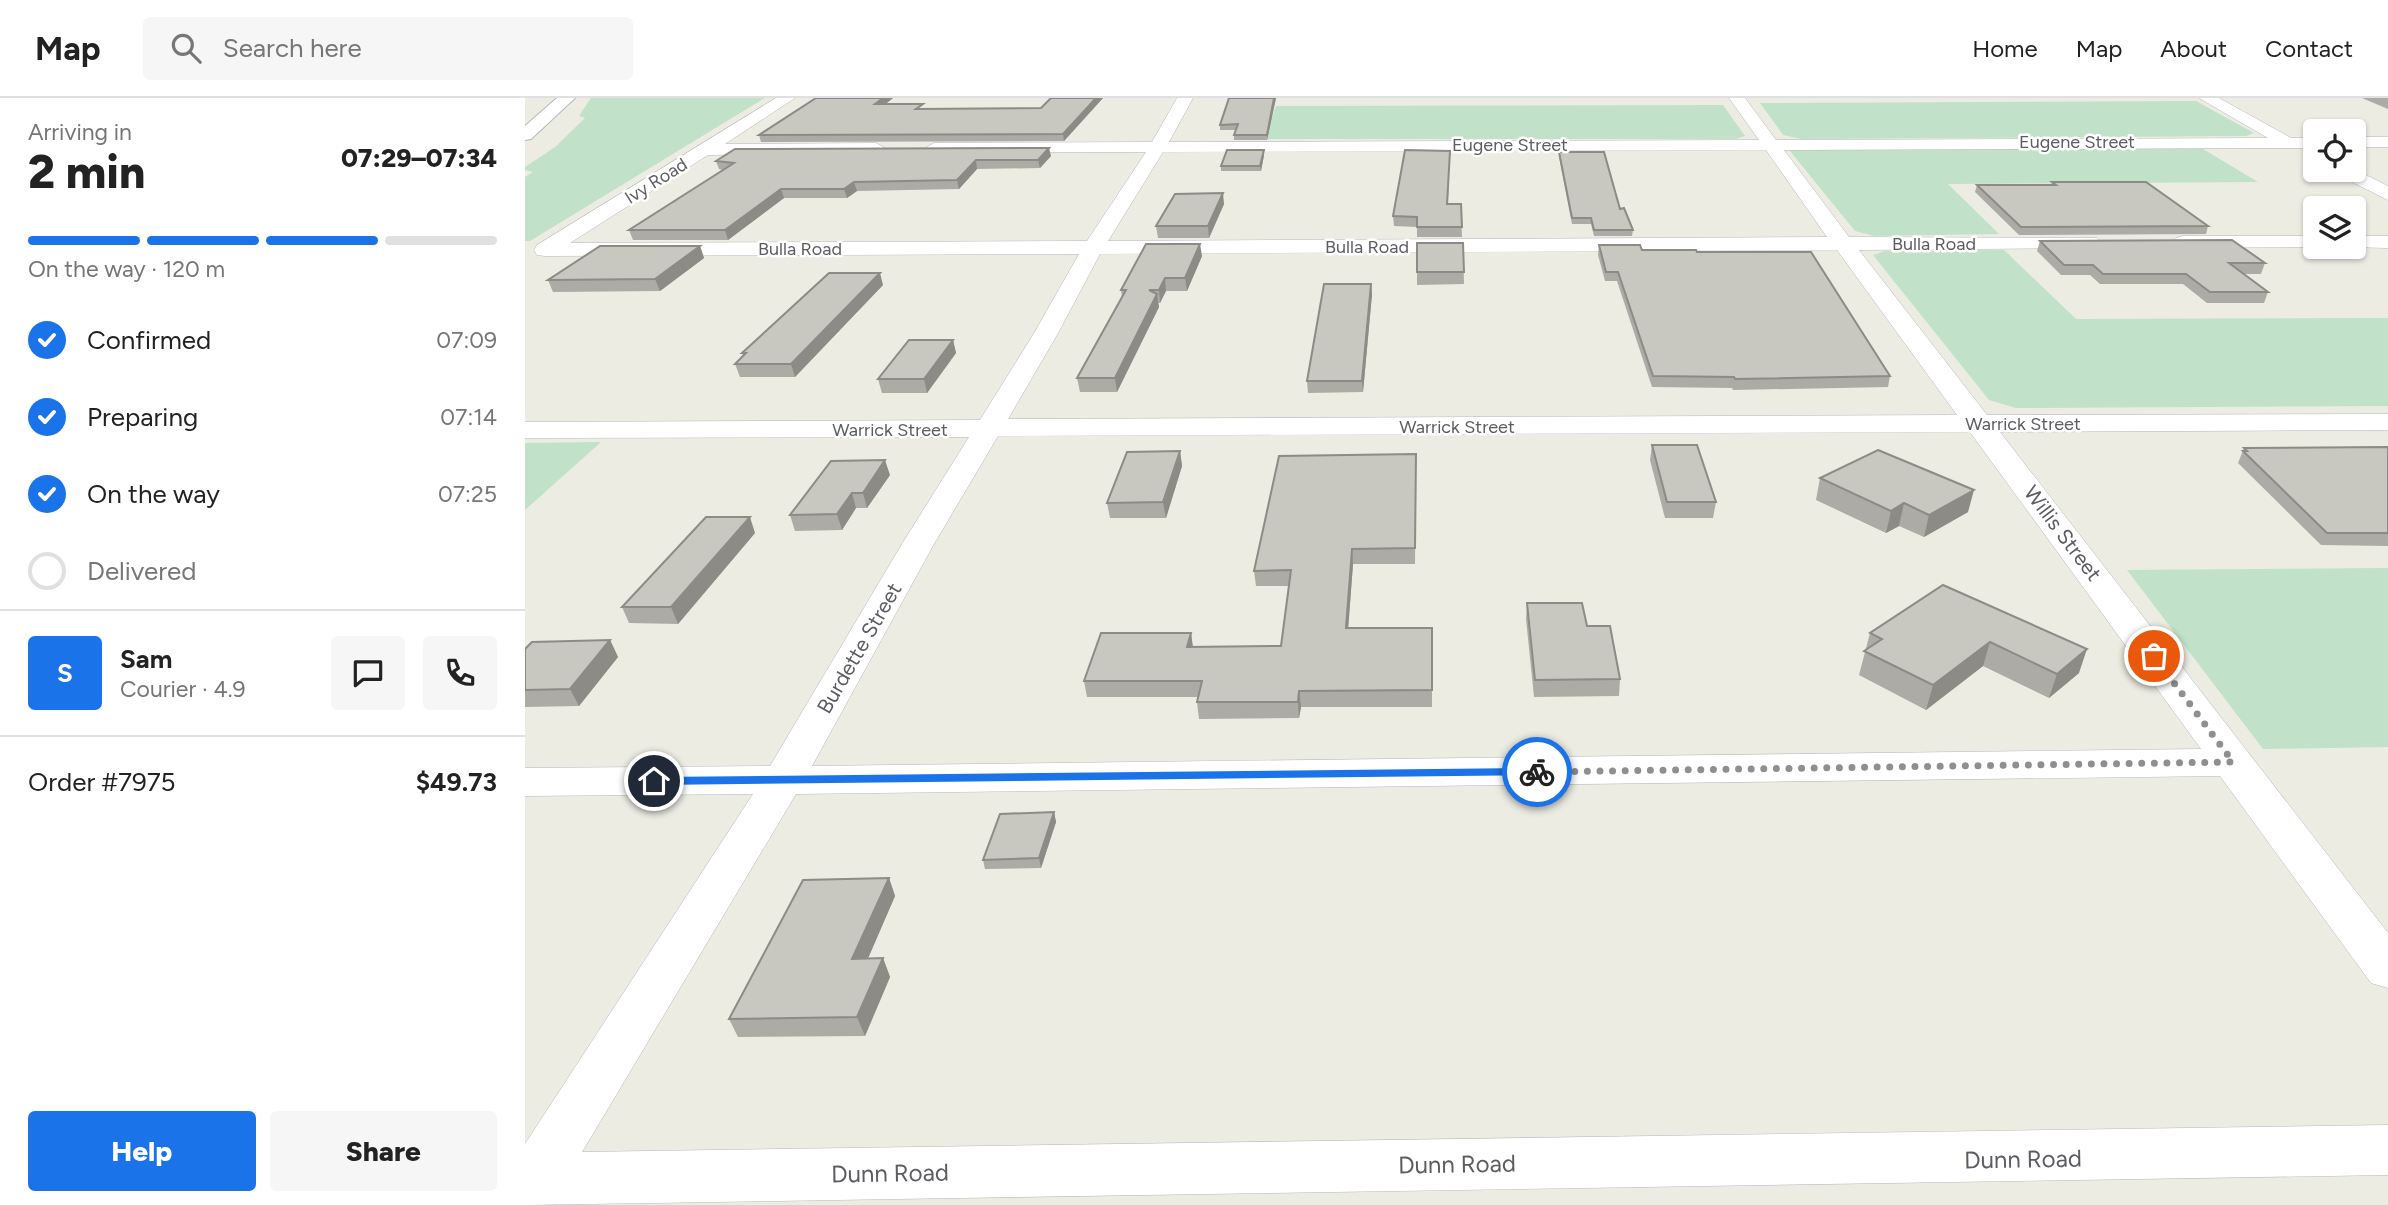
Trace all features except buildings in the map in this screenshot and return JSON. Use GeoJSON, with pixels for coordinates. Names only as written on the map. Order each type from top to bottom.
{"type":"FeatureCollection","features":[{"type":"Feature","properties":{"kind":"street"},"geometry":{"type":"LineString","coordinates":[[525,135],[567,98]]}},
{"type":"Feature","properties":{"kind":"street","name":"Ivy Road"},"geometry":{"type":"LineString","coordinates":[[539,254],[787,98]]}},
{"type":"Feature","properties":{"kind":"street","name":"Burdette Street"},"geometry":{"type":"LineString","coordinates":[[528,1184],[783,780],[987,429],[1045,335],[1093,247],[1158,147],[1185,98]]}},
{"type":"Feature","properties":{"kind":"street","name":"Willis Street"},"geometry":{"type":"LineString","coordinates":[[1737,98],[2388,969]]}},
{"type":"Feature","properties":{"kind":"street"},"geometry":{"type":"LineString","coordinates":[[2207,98],[2303,150]]}},
{"type":"Feature","properties":{"kind":"street"},"geometry":{"type":"LineString","coordinates":[[2366,142],[2388,142]]}},
{"type":"Feature","properties":{"kind":"street","name":"Eugene Street"},"geometry":{"type":"LineString","coordinates":[[917,148],[2303,143]]}},
{"type":"Feature","properties":{"kind":"street"},"geometry":{"type":"LineString","coordinates":[[705,150],[891,148]]}},
{"type":"Feature","properties":{"kind":"street"},"geometry":{"type":"LineString","coordinates":[[2364,182],[2388,194]]}},
{"type":"Feature","properties":{"kind":"street","name":"Bulla Road"},"geometry":{"type":"LineString","coordinates":[[539,254],[1093,247],[2112,242]]}},
{"type":"Feature","properties":{"kind":"street"},"geometry":{"type":"LineString","coordinates":[[2166,242],[2303,242]]}},
{"type":"Feature","properties":{"kind":"street"},"geometry":{"type":"LineString","coordinates":[[2366,242],[2388,242]]}},
{"type":"Feature","properties":{"kind":"street","name":"Warrick Street"},"geometry":{"type":"LineString","coordinates":[[525,430],[2388,422]]}},
{"type":"Feature","properties":{"kind":"street"},"geometry":{"type":"LineString","coordinates":[[525,782],[1279,776],[2233,762]]}},
{"type":"Feature","properties":{"kind":"street","name":"Dunn Road"},"geometry":{"type":"LineString","coordinates":[[528,1184],[1413,1164],[2067,1159],[2388,1150]]}},
{"type":"Feature","properties":{"kind":"green space"},"geometry":{"type":"Polygon","coordinates":[[[591,98],[765,98],[530,241],[525,241],[525,177],[533,172],[525,170],[525,167],[555,147],[585,118],[579,116],[591,98]]]}},
{"type":"Feature","properties":{"kind":"green space"},"geometry":{"type":"Polygon","coordinates":[[[2196,101],[2254,133],[2246,136],[1802,139],[1783,135],[1760,103],[2196,101]]]}},
{"type":"Feature","properties":{"kind":"green space"},"geometry":{"type":"Polygon","coordinates":[[[1723,105],[1745,136],[1736,139],[1265,139],[1276,106],[1723,105]]]}},
{"type":"Feature","properties":{"kind":"green space"},"geometry":{"type":"Polygon","coordinates":[[[2198,146],[2258,182],[1948,184],[1999,234],[1874,236],[1855,231],[1790,151],[1801,147],[2198,146]]]}},
{"type":"Feature","properties":{"kind":"green space"},"geometry":{"type":"Polygon","coordinates":[[[2004,250],[2076,319],[2388,318],[2388,406],[2016,408],[1989,400],[1873,255],[1885,251],[2004,250]]]}},
{"type":"Feature","properties":{"kind":"green space"},"geometry":{"type":"Polygon","coordinates":[[[601,442],[525,510],[525,443],[601,442]]]}},
{"type":"Feature","properties":{"kind":"green space"},"geometry":{"type":"Polygon","coordinates":[[[2388,568],[2388,747],[2263,749],[2127,570],[2388,568]]]}},
{"type":"Feature","properties":{"kind":"way so far"},"geometry":{"type":"LineString","coordinates":[[1537,772],[2233,762],[2154,656]]}},
{"type":"Feature","properties":{"kind":"route"},"geometry":{"type":"LineString","coordinates":[[654,781],[1537,772]]}}]}
